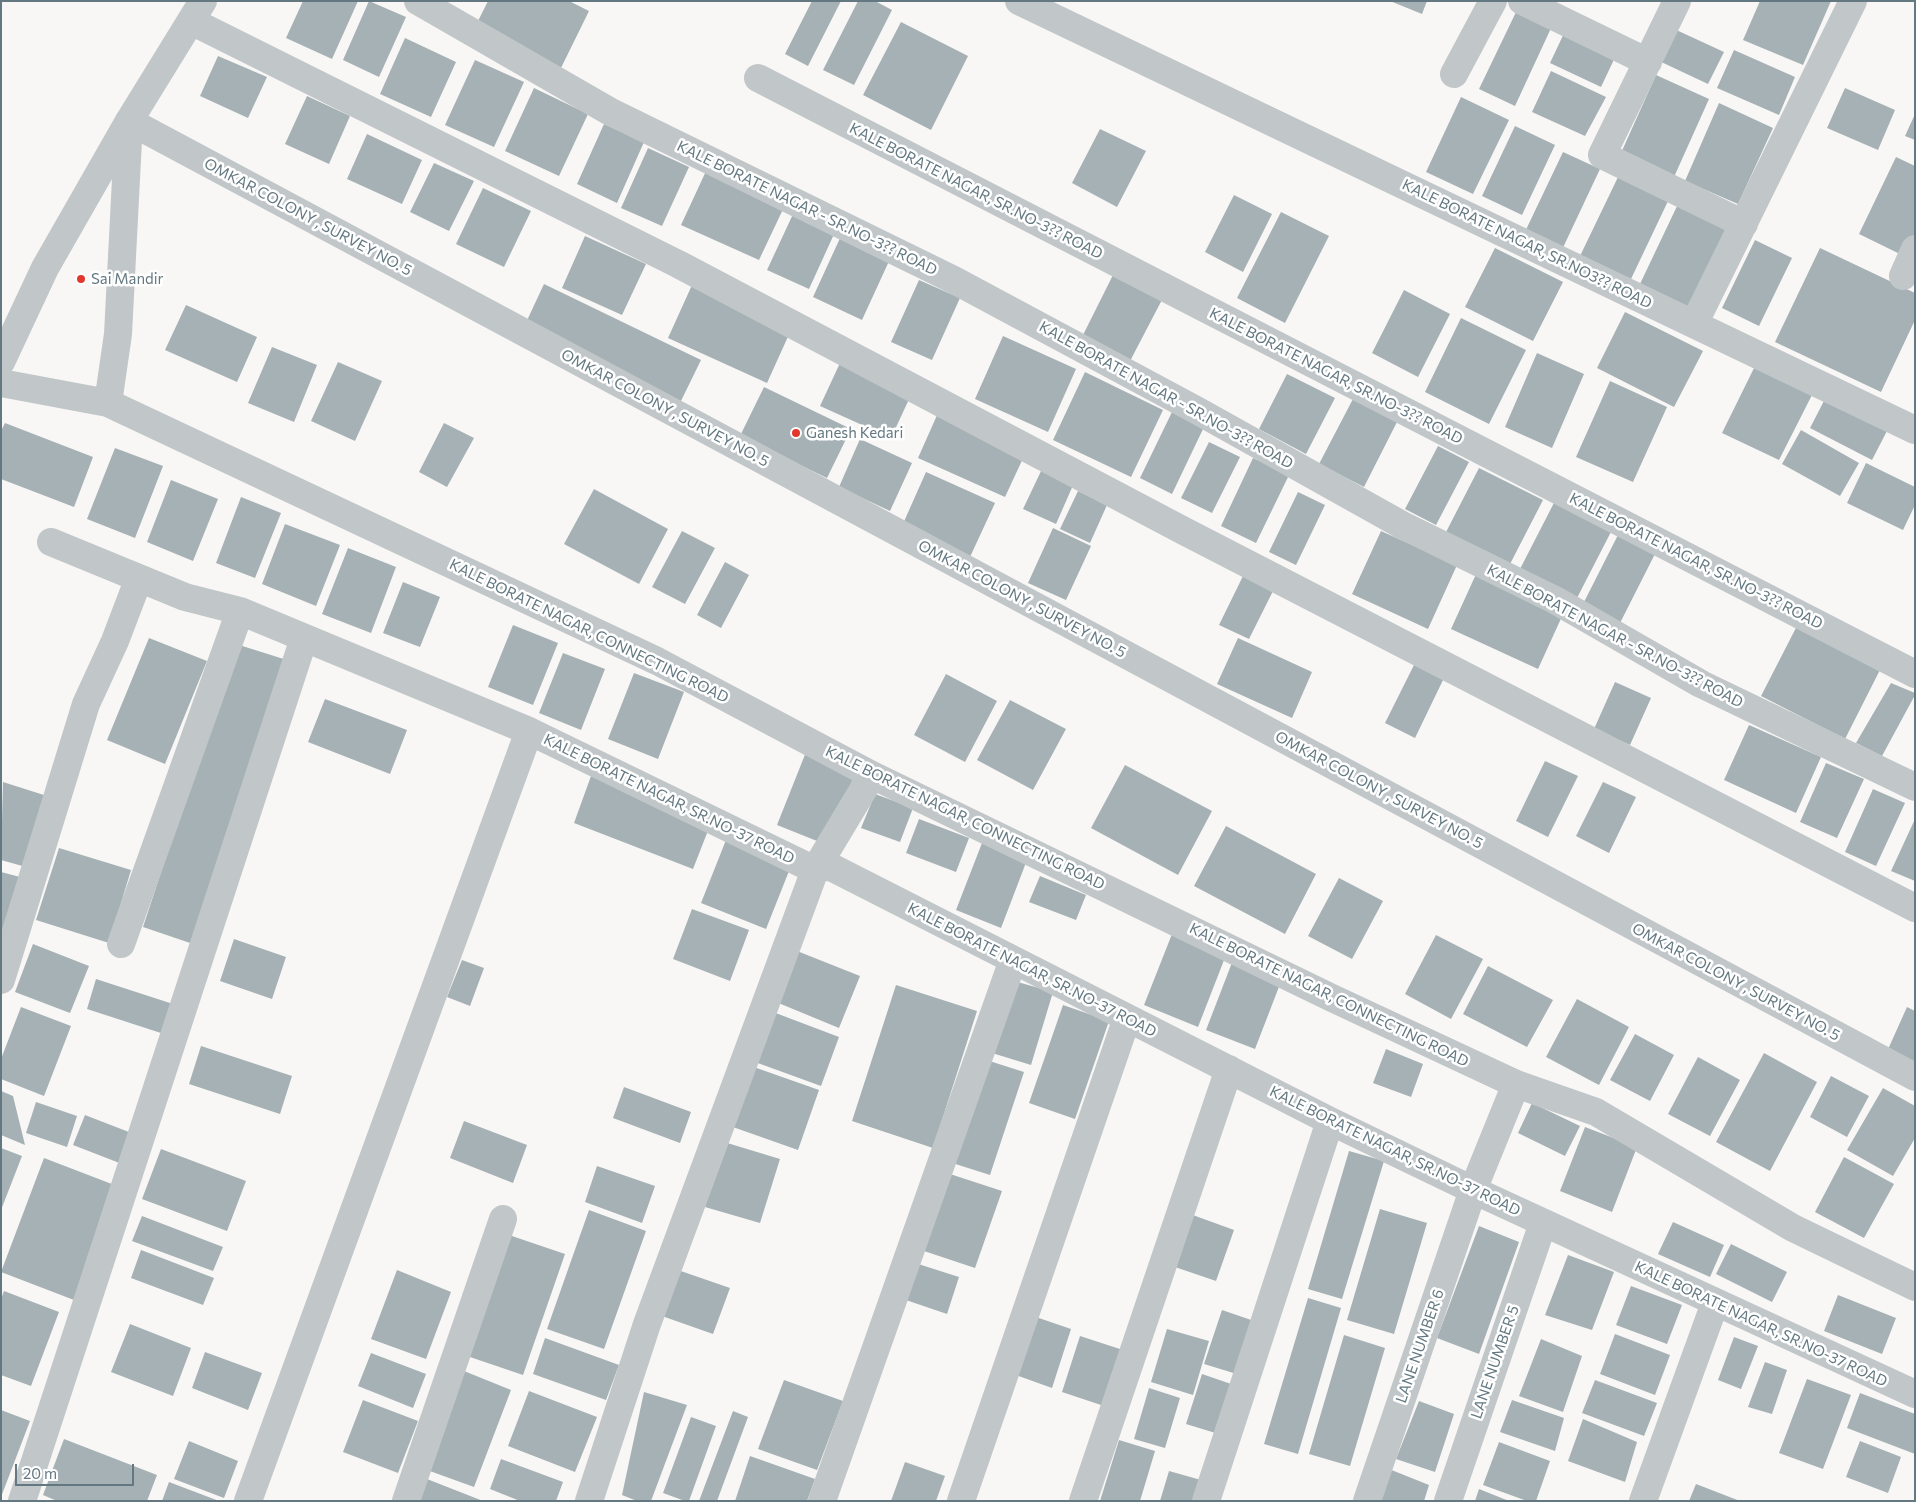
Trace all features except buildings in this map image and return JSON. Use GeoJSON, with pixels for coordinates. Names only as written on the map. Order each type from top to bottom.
{"type":"FeatureCollection","features":[{"type":"Feature","properties":{"kind":"street","name":"KALE BORATE NAGAR - SR.NO-3?? ROAD"},"geometry":{"type":"LineString","coordinates":[[418,1],[610,111],[954,280],[1198,411],[1402,525],[1555,600],[1700,684],[1915,787]]}},
{"type":"Feature","properties":{"kind":"street","name":"KALE BORATE NAGAR, SR.NO3?? ROAD"},"geometry":{"type":"LineString","coordinates":[[1019,1],[1915,430]]}},
{"type":"Feature","properties":{"kind":"street"},"geometry":{"type":"LineString","coordinates":[[1454,74],[1492,1]]}},
{"type":"Feature","properties":{"kind":"street"},"geometry":{"type":"LineString","coordinates":[[1522,1],[1648,62]]}},
{"type":"Feature","properties":{"kind":"street"},"geometry":{"type":"LineString","coordinates":[[1677,1],[1602,155],[1744,224]]}},
{"type":"Feature","properties":{"kind":"street"},"geometry":{"type":"LineString","coordinates":[[1694,324],[1852,1]]}},
{"type":"Feature","properties":{"kind":"street"},"geometry":{"type":"LineString","coordinates":[[1,362],[45,268],[129,121],[197,11],[1193,536],[1915,908]]}},
{"type":"Feature","properties":{"kind":"street","name":"KALE BORATE NAGAR, SR.NO-3?? ROAD"},"geometry":{"type":"LineString","coordinates":[[758,78],[1915,674]]}},
{"type":"Feature","properties":{"kind":"street"},"geometry":{"type":"LineString","coordinates":[[108,403],[118,334],[129,121]]}},
{"type":"Feature","properties":{"kind":"street","name":"OMKAR COLONY , SURVEY NO. 5"},"geometry":{"type":"LineString","coordinates":[[129,121],[1915,1077]]}},
{"type":"Feature","properties":{"kind":"street"},"geometry":{"type":"LineString","coordinates":[[1903,276],[1915,249]]}},
{"type":"Feature","properties":{"kind":"street","name":"KALE BORATE NAGAR, CONNECTING ROAD"},"geometry":{"type":"LineString","coordinates":[[1,383],[108,403],[657,661],[872,775],[1516,1084],[1596,1112],[1793,1228],[1915,1287]]}},
{"type":"Feature","properties":{"kind":"street","name":"KALE BORATE NAGAR, SR.NO-37 ROAD"},"geometry":{"type":"LineString","coordinates":[[51,542],[185,597],[240,611],[529,731],[815,870],[829,866],[1330,1121],[1542,1223],[1915,1394]]}},
{"type":"Feature","properties":{"kind":"street"},"geometry":{"type":"LineString","coordinates":[[1,980],[86,704],[115,641],[139,578]]}},
{"type":"Feature","properties":{"kind":"street"},"geometry":{"type":"LineString","coordinates":[[121,944],[240,611]]}},
{"type":"Feature","properties":{"kind":"street"},"geometry":{"type":"LineString","coordinates":[[22,1501],[304,638]]}},
{"type":"Feature","properties":{"kind":"street"},"geometry":{"type":"LineString","coordinates":[[248,1501],[529,731]]}},
{"type":"Feature","properties":{"kind":"street"},"geometry":{"type":"LineString","coordinates":[[589,1501],[647,1324],[815,870],[872,775]]}},
{"type":"Feature","properties":{"kind":"street"},"geometry":{"type":"LineString","coordinates":[[822,1501],[1012,960]]}},
{"type":"Feature","properties":{"kind":"street"},"geometry":{"type":"LineString","coordinates":[[961,1501],[1127,1018]]}},
{"type":"Feature","properties":{"kind":"street"},"geometry":{"type":"LineString","coordinates":[[1083,1501],[1229,1069]]}},
{"type":"Feature","properties":{"kind":"street","name":"LANE NUMBER 6"},"geometry":{"type":"LineString","coordinates":[[1367,1501],[1473,1190],[1516,1084]]}},
{"type":"Feature","properties":{"kind":"street"},"geometry":{"type":"LineString","coordinates":[[1206,1501],[1330,1121]]}},
{"type":"Feature","properties":{"kind":"street"},"geometry":{"type":"LineString","coordinates":[[406,1501],[503,1219]]}},
{"type":"Feature","properties":{"kind":"street","name":"LANE NUMBER 5"},"geometry":{"type":"LineString","coordinates":[[1448,1501],[1542,1223]]}},
{"type":"Feature","properties":{"kind":"street"},"geometry":{"type":"LineString","coordinates":[[1643,1501],[1715,1303]]}},
{"type":"Feature","properties":{"kind":"place","name":"Sai Mandir"},"geometry":{"type":"Point","coordinates":[81,279]}},
{"type":"Feature","properties":{"kind":"place","name":"Ganesh Kedari"},"geometry":{"type":"Point","coordinates":[796,433]}}]}
